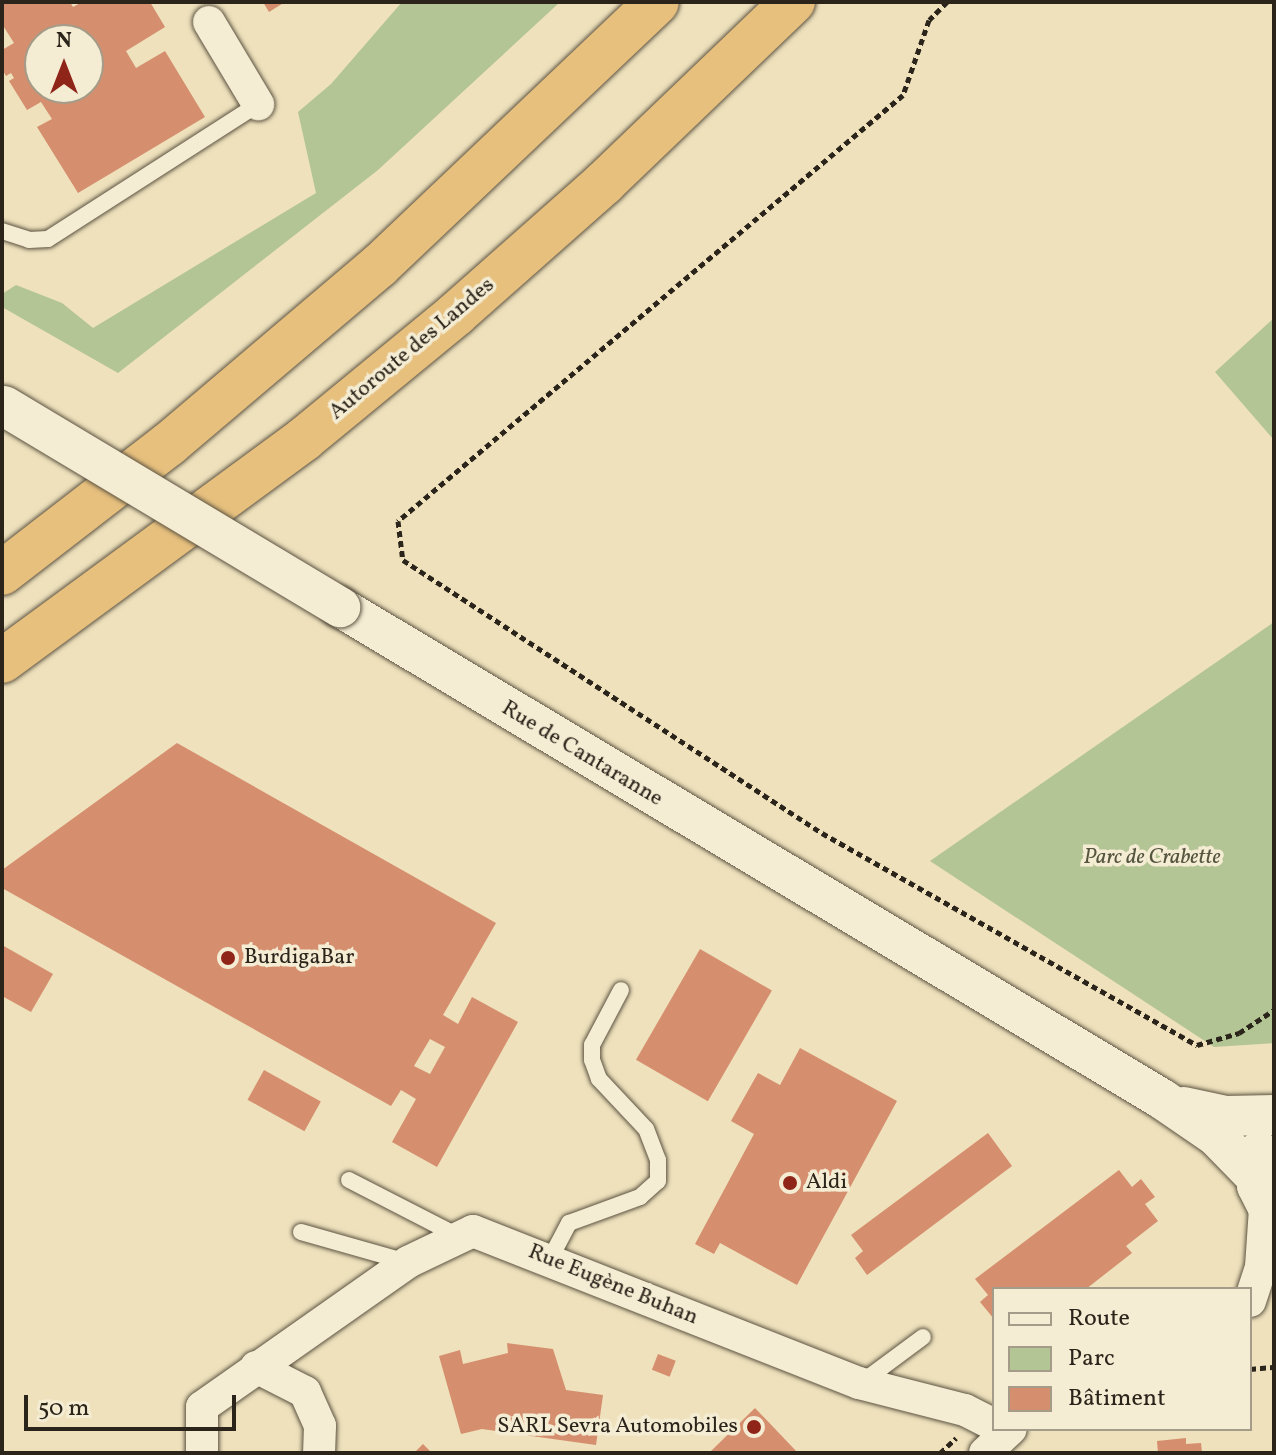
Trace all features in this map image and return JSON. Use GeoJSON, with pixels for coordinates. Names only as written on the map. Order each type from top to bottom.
{"type":"FeatureCollection","features":[{"type":"Feature","properties":{"kind":"highway"},"geometry":{"type":"LineString","coordinates":[[2,573],[169,444],[379,266],[657,2]]}},
{"type":"Feature","properties":{"kind":"highway","name":"Autoroute des Landes"},"geometry":{"type":"LineString","coordinates":[[2,661],[304,439],[456,314],[604,183],[793,2]]}},
{"type":"Feature","properties":{"kind":"street"},"geometry":{"type":"LineString","coordinates":[[209,22],[258,104]]}},
{"type":"Feature","properties":{"kind":"street","name":"Rue de Cantaranne"},"geometry":{"type":"LineString","coordinates":[[3,406],[1162,1099],[1216,1136],[1265,1202]]}},
{"type":"Feature","properties":{"kind":"street","name":"Rue de Cantaranne"},"geometry":{"type":"LineString","coordinates":[[1162,1099],[1226,1116],[1274,1115]]}},
{"type":"Feature","properties":{"kind":"street"},"geometry":{"type":"LineString","coordinates":[[1252,1296],[1261,1267],[1265,1202],[1262,1142],[1274,1123]]}},
{"type":"Feature","properties":{"kind":"street","name":"Rue Eugène Buhan"},"geometry":{"type":"LineString","coordinates":[[202,1453],[202,1407],[408,1262],[473,1231],[859,1383],[965,1410],[992,1429]]}},
{"type":"Feature","properties":{"kind":"street"},"geometry":{"type":"LineString","coordinates":[[1252,1301],[1274,1292]]}},
{"type":"Feature","properties":{"kind":"street"},"geometry":{"type":"LineString","coordinates":[[256,1367],[305,1392],[320,1426],[319,1453]]}},
{"type":"Feature","properties":{"kind":"lane"},"geometry":{"type":"LineString","coordinates":[[2,231],[29,240],[48,239],[258,104]]}},
{"type":"Feature","properties":{"kind":"lane"},"geometry":{"type":"LineString","coordinates":[[550,1259],[569,1223],[640,1197],[658,1181],[658,1160],[646,1129],[599,1079],[592,1060],[592,1045],[621,990]]}},
{"type":"Feature","properties":{"kind":"lane"},"geometry":{"type":"LineString","coordinates":[[349,1180],[460,1237]]}},
{"type":"Feature","properties":{"kind":"lane"},"geometry":{"type":"LineString","coordinates":[[301,1232],[408,1262]]}},
{"type":"Feature","properties":{"kind":"lane"},"geometry":{"type":"LineString","coordinates":[[859,1383],[923,1337]]}},
{"type":"Feature","properties":{"kind":"path"},"geometry":{"type":"LineString","coordinates":[[947,2],[929,20],[903,95],[398,521],[403,560],[822,833],[1197,1045],[1239,1033],[1274,1010]]}},
{"type":"Feature","properties":{"kind":"path"},"geometry":{"type":"LineString","coordinates":[[1252,1369],[1274,1367]]}},
{"type":"Feature","properties":{"kind":"green space"},"geometry":{"type":"Polygon","coordinates":[[[402,2],[560,2],[378,170],[118,373],[2,307],[2,294],[16,285],[62,303],[93,328],[316,193],[298,112],[331,84],[402,2]]]}},
{"type":"Feature","properties":{"kind":"green space"},"geometry":{"type":"Polygon","coordinates":[[[1274,318],[1274,440],[1215,372],[1274,318]]]}},
{"type":"Feature","properties":{"kind":"green space","name":"Parc de Crabette"},"geometry":{"type":"Polygon","coordinates":[[[1274,622],[1274,1043],[1214,1047],[930,861],[1274,622]]]}},
{"type":"Feature","properties":{"kind":"building"},"geometry":{"type":"Polygon","coordinates":[[[2,2],[70,2],[73,7],[82,2],[150,2],[165,27],[126,51],[136,68],[165,51],[205,117],[78,193],[37,127],[52,119],[42,104],[104,104],[104,24],[24,24],[24,104],[38,104],[27,110],[9,81],[14,78],[11,73],[6,76],[2,69],[2,50],[14,43],[2,24],[2,2]]]}},
{"type":"Feature","properties":{"kind":"building"},"geometry":{"type":"Polygon","coordinates":[[[263,2],[285,2],[269,12],[263,2]]]}},
{"type":"Feature","properties":{"kind":"building"},"geometry":{"type":"Polygon","coordinates":[[[177,743],[496,923],[443,1015],[458,1024],[472,997],[518,1022],[437,1167],[392,1142],[416,1099],[401,1090],[391,1106],[2,888],[2,870],[177,743]],[[430,1039],[414,1066],[430,1074],[445,1047],[430,1039]]]}},
{"type":"Feature","properties":{"kind":"building"},"geometry":{"type":"Polygon","coordinates":[[[2,945],[53,974],[31,1012],[2,996],[2,945]]]}},
{"type":"Feature","properties":{"kind":"building"},"geometry":{"type":"Polygon","coordinates":[[[700,949],[772,990],[708,1101],[636,1060],[700,949]]]}},
{"type":"Feature","properties":{"kind":"building","name":"Aldi"},"geometry":{"type":"Polygon","coordinates":[[[800,1048],[897,1101],[797,1285],[720,1243],[714,1254],[695,1244],[754,1134],[731,1121],[758,1073],[780,1085],[800,1048]]]}},
{"type":"Feature","properties":{"kind":"building"},"geometry":{"type":"Polygon","coordinates":[[[264,1070],[321,1102],[304,1131],[248,1100],[264,1070]]]}},
{"type":"Feature","properties":{"kind":"building"},"geometry":{"type":"Polygon","coordinates":[[[988,1133],[1012,1166],[867,1275],[855,1258],[863,1251],[851,1235],[988,1133]]]}},
{"type":"Feature","properties":{"kind":"building"},"geometry":{"type":"Polygon","coordinates":[[[1119,1170],[1132,1187],[1141,1179],[1155,1197],[1145,1204],[1158,1221],[1126,1246],[1132,1253],[1089,1287],[992,1287],[992,1317],[980,1302],[988,1295],[975,1279],[1119,1170]]]}},
{"type":"Feature","properties":{"kind":"building"},"geometry":{"type":"Polygon","coordinates":[[[507,1343],[553,1349],[566,1390],[603,1395],[596,1445],[482,1429],[461,1434],[439,1356],[460,1350],[463,1364],[508,1353],[507,1343]]]}},
{"type":"Feature","properties":{"kind":"building"},"geometry":{"type":"Polygon","coordinates":[[[658,1354],[676,1361],[670,1377],[652,1370],[658,1354]]]}},
{"type":"Feature","properties":{"kind":"building","name":"SARL Sevra Automobiles"},"geometry":{"type":"Polygon","coordinates":[[[755,1408],[798,1453],[709,1453],[755,1408]]]}},
{"type":"Feature","properties":{"kind":"building"},"geometry":{"type":"Polygon","coordinates":[[[1186,1438],[1186,1444],[1201,1443],[1202,1453],[1158,1453],[1157,1441],[1186,1438]]]}},
{"type":"Feature","properties":{"kind":"building"},"geometry":{"type":"Polygon","coordinates":[[[423,1444],[432,1453],[414,1453],[423,1444]]]}},
{"type":"Feature","properties":{"kind":"place","name":"BurdigaBar"},"geometry":{"type":"Point","coordinates":[228,958]}},
{"type":"Feature","properties":{"kind":"place","name":"Aldi"},"geometry":{"type":"Point","coordinates":[790,1183]}},
{"type":"Feature","properties":{"kind":"place","name":"SARL Sevra Automobiles"},"geometry":{"type":"Point","coordinates":[754,1427]}}]}
